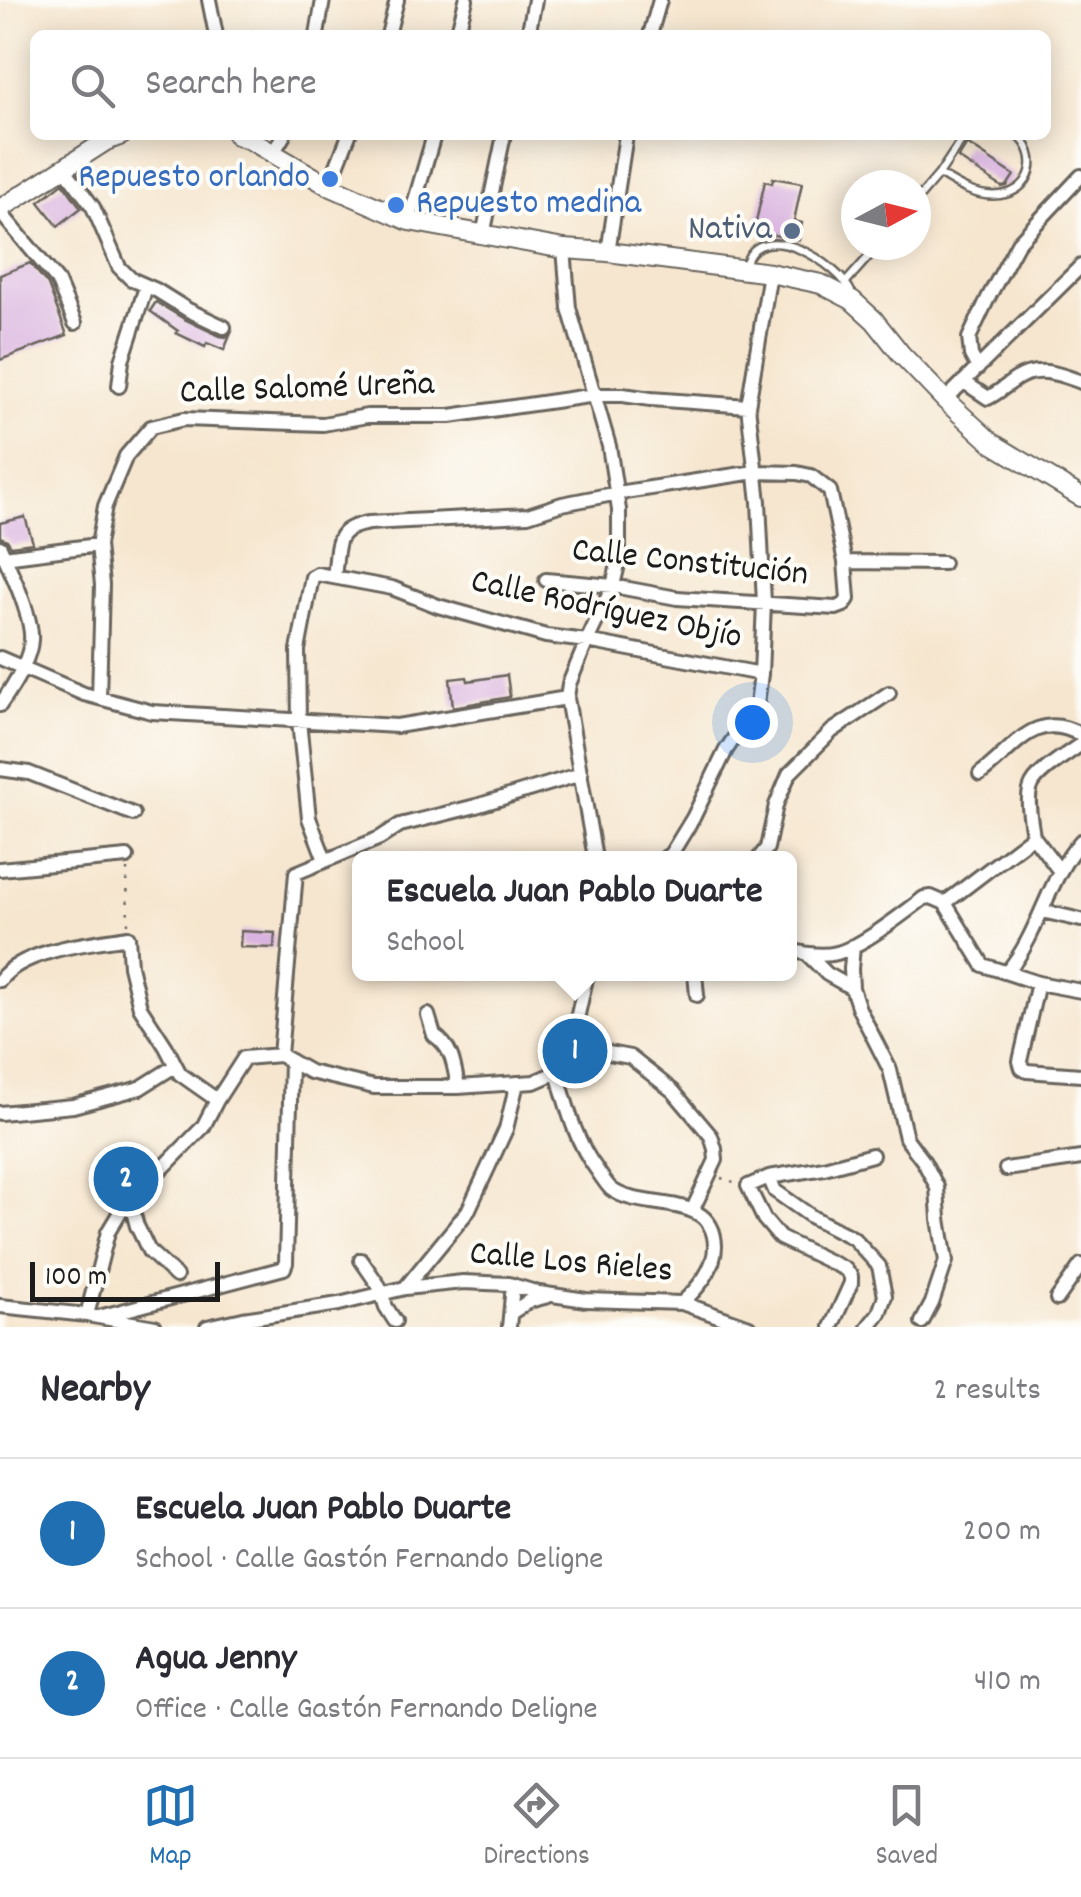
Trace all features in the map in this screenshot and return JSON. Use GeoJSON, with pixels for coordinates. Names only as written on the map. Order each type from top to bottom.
{"type":"FeatureCollection","features":[{"type":"Feature","properties":{"kind":"main road"},"geometry":{"type":"LineString","coordinates":[[0,210],[106,140]]}},
{"type":"Feature","properties":{"kind":"main road"},"geometry":{"type":"LineString","coordinates":[[247,140],[329,186],[409,221],[564,249],[770,273],[849,291],[944,400],[992,443],[1081,497]]}},
{"type":"Feature","properties":{"kind":"street"},"geometry":{"type":"LineString","coordinates":[[210,0],[215,30]]}},
{"type":"Feature","properties":{"kind":"street"},"geometry":{"type":"LineString","coordinates":[[318,30],[323,0]]}},
{"type":"Feature","properties":{"kind":"street"},"geometry":{"type":"LineString","coordinates":[[389,30],[397,0]]}},
{"type":"Feature","properties":{"kind":"street"},"geometry":{"type":"LineString","coordinates":[[458,30],[466,0]]}},
{"type":"Feature","properties":{"kind":"street"},"geometry":{"type":"LineString","coordinates":[[529,30],[535,0]]}},
{"type":"Feature","properties":{"kind":"street"},"geometry":{"type":"LineString","coordinates":[[651,30],[660,0]]}},
{"type":"Feature","properties":{"kind":"street"},"geometry":{"type":"LineString","coordinates":[[273,153],[281,140]]}},
{"type":"Feature","properties":{"kind":"street"},"geometry":{"type":"LineString","coordinates":[[329,186],[347,140]]}},
{"type":"Feature","properties":{"kind":"street"},"geometry":{"type":"LineString","coordinates":[[409,221],[433,140]]}},
{"type":"Feature","properties":{"kind":"street"},"geometry":{"type":"LineString","coordinates":[[483,234],[503,140]]}},
{"type":"Feature","properties":{"kind":"street"},"geometry":{"type":"LineString","coordinates":[[608,252],[625,140]]}},
{"type":"Feature","properties":{"kind":"street"},"geometry":{"type":"LineString","coordinates":[[64,168],[93,207],[118,267],[131,280],[224,326]]}},
{"type":"Feature","properties":{"kind":"street"},"geometry":{"type":"LineString","coordinates":[[978,368],[969,338],[996,284],[1018,243],[1081,176]]}},
{"type":"Feature","properties":{"kind":"street"},"geometry":{"type":"LineString","coordinates":[[0,210],[57,280],[74,323]]}},
{"type":"Feature","properties":{"kind":"street"},"geometry":{"type":"LineString","coordinates":[[564,249],[569,308],[596,395],[618,493],[619,560],[613,586],[569,684],[567,698],[594,851]]}},
{"type":"Feature","properties":{"kind":"street"},"geometry":{"type":"LineString","coordinates":[[944,400],[1081,266]]}},
{"type":"Feature","properties":{"kind":"street"},"geometry":{"type":"LineString","coordinates":[[673,851],[726,750],[757,704],[764,603],[759,502],[748,406],[770,273]]}},
{"type":"Feature","properties":{"kind":"street"},"geometry":{"type":"LineString","coordinates":[[119,386],[122,360],[146,287]]}},
{"type":"Feature","properties":{"kind":"street"},"geometry":{"type":"LineString","coordinates":[[964,382],[990,398],[1022,375],[1033,372],[1078,376]]}},
{"type":"Feature","properties":{"kind":"street","name":"Calle Salomé Ureña"},"geometry":{"type":"LineString","coordinates":[[99,698],[102,585],[98,545],[105,506],[126,456],[151,427],[184,419],[324,424],[367,416],[450,416],[596,395],[748,406]]}},
{"type":"Feature","properties":{"kind":"street"},"geometry":{"type":"LineString","coordinates":[[324,860],[309,818],[299,721],[298,650],[312,577],[322,573],[334,576],[340,540],[352,526],[528,515],[618,493],[754,472],[797,473],[810,476],[830,492],[845,562],[943,564]]}},
{"type":"Feature","properties":{"kind":"street"},"geometry":{"type":"LineString","coordinates":[[0,705],[27,662],[32,637],[17,585],[2,552],[98,545]]}},
{"type":"Feature","properties":{"kind":"street","name":"Calle Constitución"},"geometry":{"type":"LineString","coordinates":[[546,580],[613,586],[678,598],[836,608],[848,599],[845,562]]}},
{"type":"Feature","properties":{"kind":"street","name":"Calle Rodríguez Objío"},"geometry":{"type":"LineString","coordinates":[[334,576],[392,588],[438,606],[546,636],[761,674]]}},
{"type":"Feature","properties":{"kind":"street"},"geometry":{"type":"LineString","coordinates":[[0,658],[99,698],[152,712],[397,726],[567,698]]}},
{"type":"Feature","properties":{"kind":"street"},"geometry":{"type":"LineString","coordinates":[[765,851],[776,805],[789,774],[832,731],[889,693]]}},
{"type":"Feature","properties":{"kind":"street"},"geometry":{"type":"LineString","coordinates":[[980,774],[1023,734],[1049,724],[1081,735]]}},
{"type":"Feature","properties":{"kind":"street"},"geometry":{"type":"LineString","coordinates":[[1080,745],[1081,757]]}},
{"type":"Feature","properties":{"kind":"street"},"geometry":{"type":"LineString","coordinates":[[1060,870],[1033,836],[1030,788],[1034,780],[1080,745]]}},
{"type":"Feature","properties":{"kind":"street"},"geometry":{"type":"LineString","coordinates":[[0,770],[29,773],[133,814]]}},
{"type":"Feature","properties":{"kind":"street"},"geometry":{"type":"LineString","coordinates":[[93,1316],[284,1268],[285,1058],[298,871],[380,838],[400,825],[581,774]]}},
{"type":"Feature","properties":{"kind":"street"},"geometry":{"type":"LineString","coordinates":[[945,904],[1033,836]]}},
{"type":"Feature","properties":{"kind":"street"},"geometry":{"type":"LineString","coordinates":[[1007,972],[1017,960],[1060,870],[1081,840]]}},
{"type":"Feature","properties":{"kind":"street"},"geometry":{"type":"LineString","coordinates":[[0,869],[126,857]]}},
{"type":"Feature","properties":{"kind":"street"},"geometry":{"type":"LineString","coordinates":[[797,952],[834,954],[931,897],[945,904],[982,965],[1038,984],[1081,990]]}},
{"type":"Feature","properties":{"kind":"street"},"geometry":{"type":"LineString","coordinates":[[1042,910],[1081,920]]}},
{"type":"Feature","properties":{"kind":"street"},"geometry":{"type":"LineString","coordinates":[[0,980],[8,970],[61,947],[128,937],[140,1007],[180,1074],[217,1100]]}},
{"type":"Feature","properties":{"kind":"street"},"geometry":{"type":"LineString","coordinates":[[853,946],[850,969],[859,1009],[890,1070],[906,1138],[937,1187],[946,1261],[922,1322]]}},
{"type":"Feature","properties":{"kind":"street"},"geometry":{"type":"LineString","coordinates":[[808,954],[827,974],[852,988]]}},
{"type":"Feature","properties":{"kind":"street"},"geometry":{"type":"LineString","coordinates":[[93,1316],[108,1232],[129,1197],[203,1127],[244,1058],[285,1058],[310,1072],[374,1087],[534,1082],[557,1072],[572,1046],[585,981]]}},
{"type":"Feature","properties":{"kind":"street"},"geometry":{"type":"LineString","coordinates":[[696,981],[697,995]]}},
{"type":"Feature","properties":{"kind":"street"},"geometry":{"type":"LineString","coordinates":[[1038,984],[1020,1061],[1022,1068],[1081,1076]]}},
{"type":"Feature","properties":{"kind":"street"},"geometry":{"type":"LineString","coordinates":[[428,1015],[434,1035],[451,1052],[458,1087]]}},
{"type":"Feature","properties":{"kind":"street"},"geometry":{"type":"LineString","coordinates":[[572,1046],[630,1057],[673,1092],[711,1136],[716,1160],[692,1209]]}},
{"type":"Feature","properties":{"kind":"street"},"geometry":{"type":"LineString","coordinates":[[0,1113],[74,1106],[140,1088],[176,1066]]}},
{"type":"Feature","properties":{"kind":"street"},"geometry":{"type":"LineString","coordinates":[[557,1072],[573,1129],[610,1188],[637,1202],[683,1206],[706,1220],[715,1240],[714,1263],[682,1304]]}},
{"type":"Feature","properties":{"kind":"street"},"geometry":{"type":"LineString","coordinates":[[406,1288],[468,1210],[506,1129],[517,1083]]}},
{"type":"Feature","properties":{"kind":"street"},"geometry":{"type":"LineString","coordinates":[[830,1327],[852,1284],[851,1276],[846,1269],[780,1238],[764,1219],[748,1186],[872,1155]]}},
{"type":"Feature","properties":{"kind":"street"},"geometry":{"type":"LineString","coordinates":[[1006,1169],[1081,1158]]}},
{"type":"Feature","properties":{"kind":"street"},"geometry":{"type":"LineString","coordinates":[[769,1178],[776,1191],[812,1217],[853,1238],[879,1266],[885,1296],[868,1327]]}},
{"type":"Feature","properties":{"kind":"street"},"geometry":{"type":"LineString","coordinates":[[129,1197],[149,1251],[176,1276]]}},
{"type":"Feature","properties":{"kind":"street"},"geometry":{"type":"LineString","coordinates":[[361,1260],[379,1286],[395,1321]]}},
{"type":"Feature","properties":{"kind":"street"},"geometry":{"type":"LineString","coordinates":[[1057,1299],[1081,1266]]}},
{"type":"Feature","properties":{"kind":"street","name":"Calle Los Rieles"},"geometry":{"type":"LineString","coordinates":[[208,1327],[406,1288],[463,1282],[513,1285],[586,1300],[682,1304],[749,1327]]}},
{"type":"Feature","properties":{"kind":"street"},"geometry":{"type":"LineString","coordinates":[[510,1320],[513,1285]]}},
{"type":"Feature","properties":{"kind":"street"},"geometry":{"type":"LineString","coordinates":[[510,1320],[529,1302],[551,1295]]}},
{"type":"Feature","properties":{"kind":"street"},"geometry":{"type":"LineString","coordinates":[[0,1306],[155,1327]]}},
{"type":"Feature","properties":{"kind":"lane"},"geometry":{"type":"LineString","coordinates":[[931,184],[962,140]]}},
{"type":"Feature","properties":{"kind":"lane"},"geometry":{"type":"LineString","coordinates":[[940,174],[979,194],[1011,192],[1026,181],[1032,168],[1032,152],[1021,140]]}},
{"type":"Feature","properties":{"kind":"lane"},"geometry":{"type":"LineString","coordinates":[[744,270],[748,256],[756,248],[771,244],[801,248],[832,268],[849,291],[869,260]]}},
{"type":"Feature","properties":{"kind":"path"},"geometry":{"type":"LineString","coordinates":[[126,857],[128,937]]}},
{"type":"Feature","properties":{"kind":"path"},"geometry":{"type":"LineString","coordinates":[[710,1174],[748,1186]]}},
{"type":"Feature","properties":{"kind":"building"},"geometry":{"type":"Polygon","coordinates":[[[967,144],[1014,175],[1007,186],[1002,187],[958,158],[967,144]]]}},
{"type":"Feature","properties":{"kind":"building"},"geometry":{"type":"Polygon","coordinates":[[[773,178],[802,183],[794,221],[802,223],[799,240],[754,231],[765,181],[772,183],[773,178]]]}},
{"type":"Feature","properties":{"kind":"building"},"geometry":{"type":"Polygon","coordinates":[[[63,183],[81,208],[58,226],[39,202],[63,183]]]}},
{"type":"Feature","properties":{"kind":"building"},"geometry":{"type":"Polygon","coordinates":[[[30,263],[48,285],[67,335],[0,360],[0,275],[30,263]]]}},
{"type":"Feature","properties":{"kind":"building"},"geometry":{"type":"Polygon","coordinates":[[[156,302],[220,336],[231,333],[224,350],[207,343],[205,347],[176,333],[150,311],[156,302]]]}},
{"type":"Feature","properties":{"kind":"building"},"geometry":{"type":"Polygon","coordinates":[[[25,517],[33,543],[11,546],[0,537],[0,523],[25,517]]]}},
{"type":"Feature","properties":{"kind":"building"},"geometry":{"type":"Polygon","coordinates":[[[507,675],[510,697],[453,707],[450,679],[467,677],[468,681],[507,675]]]}},
{"type":"Feature","properties":{"kind":"building"},"geometry":{"type":"Polygon","coordinates":[[[241,931],[275,933],[274,948],[240,947],[241,931]]]}},
{"type":"Feature","properties":{"kind":"place","name":"Repuesto orlando"},"geometry":{"type":"Point","coordinates":[330,179]}},
{"type":"Feature","properties":{"kind":"place","name":"Repuesto medina"},"geometry":{"type":"Point","coordinates":[396,205]}},
{"type":"Feature","properties":{"kind":"place","name":"Nativa"},"geometry":{"type":"Point","coordinates":[792,231]}},
{"type":"Feature","properties":{"kind":"place","name":"Escuela Juan Pablo Duarte"},"geometry":{"type":"Point","coordinates":[575,1051]}},
{"type":"Feature","properties":{"kind":"place","name":"Agua Jenny"},"geometry":{"type":"Point","coordinates":[126,1179]}}]}
